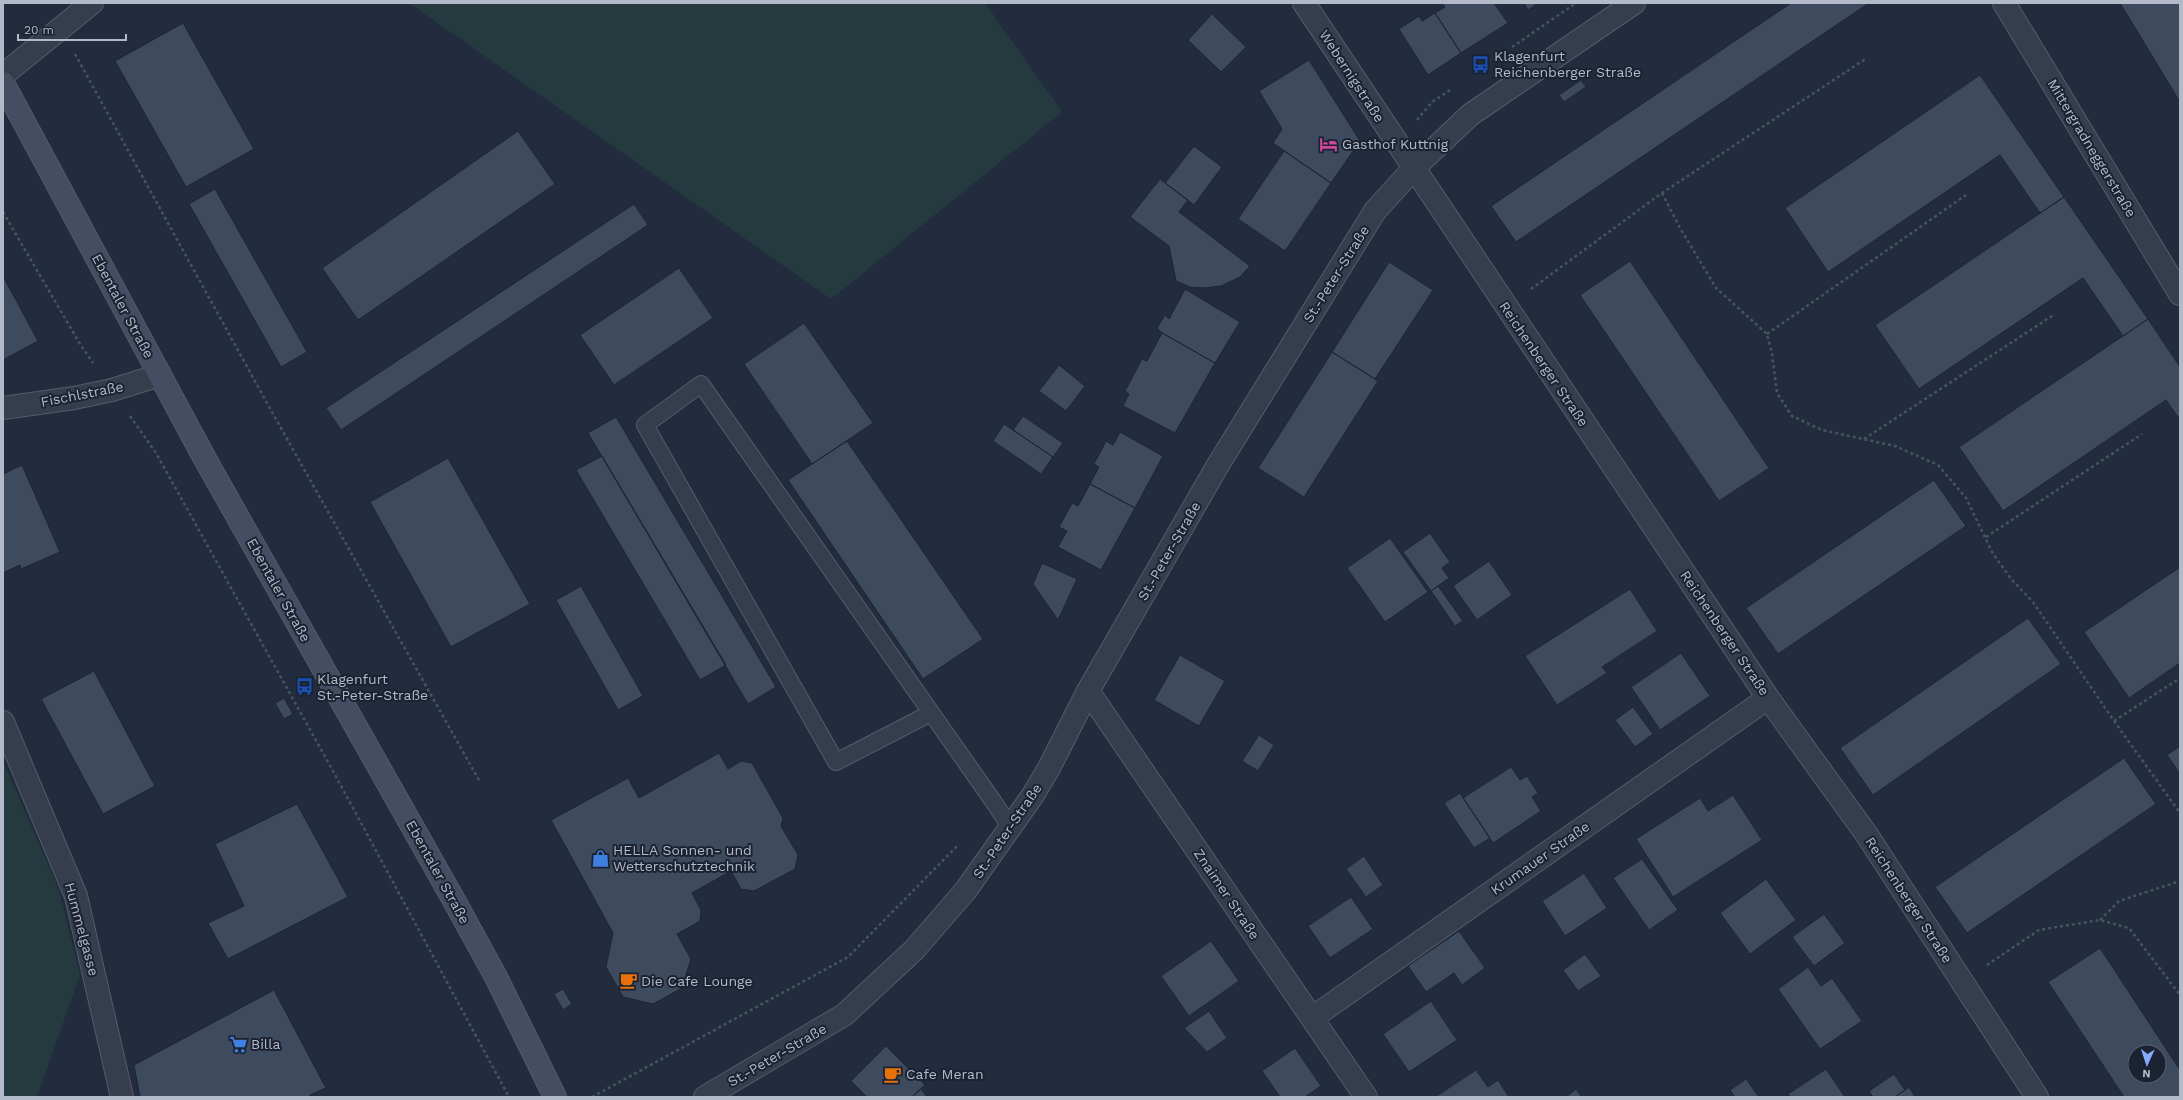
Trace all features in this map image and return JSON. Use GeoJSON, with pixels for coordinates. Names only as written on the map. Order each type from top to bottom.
{"type":"FeatureCollection","features":[{"type":"Feature","properties":{"kind":"main road","name":"Ebentaler Straße"},"geometry":{"type":"LineString","coordinates":[[3,83],[160,375],[496,977],[555,1097]]}},
{"type":"Feature","properties":{"kind":"street"},"geometry":{"type":"LineString","coordinates":[[3,76],[92,3]]}},
{"type":"Feature","properties":{"kind":"street","name":"Webernigstraße"},"geometry":{"type":"LineString","coordinates":[[1304,3],[1413,168]]}},
{"type":"Feature","properties":{"kind":"street","name":"St.-Peter-Straße"},"geometry":{"type":"LineString","coordinates":[[705,1097],[844,1016],[914,950],[966,890],[1011,828],[1049,768],[1088,691],[1218,465],[1375,211],[1413,168],[1470,115],[1634,3]]}},
{"type":"Feature","properties":{"kind":"street","name":"Mittergradneggerstraße"},"geometry":{"type":"LineString","coordinates":[[2004,3],[2180,294]]}},
{"type":"Feature","properties":{"kind":"street","name":"Reichenberger Straße"},"geometry":{"type":"LineString","coordinates":[[1413,168],[1768,698],[1867,835],[2037,1097]]}},
{"type":"Feature","properties":{"kind":"street","name":"Fischlstraße"},"geometry":{"type":"LineString","coordinates":[[3,408],[74,398],[112,390],[160,375]]}},
{"type":"Feature","properties":{"kind":"street","name":"Znaimer Straße"},"geometry":{"type":"LineString","coordinates":[[1088,691],[1366,1097]]}},
{"type":"Feature","properties":{"kind":"street","name":"Krumauer Straße"},"geometry":{"type":"LineString","coordinates":[[1312,1018],[1768,698]]}},
{"type":"Feature","properties":{"kind":"street","name":"Hummelgasse"},"geometry":{"type":"LineString","coordinates":[[3,722],[76,896],[122,1097]]}},
{"type":"Feature","properties":{"kind":"lane"},"geometry":{"type":"LineString","coordinates":[[931,713],[836,762],[645,425],[701,384],[931,713],[1011,828]]}},
{"type":"Feature","properties":{"kind":"path"},"geometry":{"type":"LineString","coordinates":[[1510,48],[1576,3]]}},
{"type":"Feature","properties":{"kind":"path"},"geometry":{"type":"LineString","coordinates":[[61,28],[273,414],[480,782]]}},
{"type":"Feature","properties":{"kind":"path"},"geometry":{"type":"LineString","coordinates":[[1506,308],[1662,193],[1868,58]]}},
{"type":"Feature","properties":{"kind":"path"},"geometry":{"type":"LineString","coordinates":[[1397,144],[1432,102],[1451,89]]}},
{"type":"Feature","properties":{"kind":"path"},"geometry":{"type":"LineString","coordinates":[[1662,193],[1680,228],[1716,288],[1767,334],[1772,354],[1777,393],[1792,416],[1822,430],[1895,446],[1938,465],[1966,498],[1993,554],[2012,580],[2033,602],[2114,721],[2180,813]]}},
{"type":"Feature","properties":{"kind":"path"},"geometry":{"type":"LineString","coordinates":[[1767,334],[1966,194]]}},
{"type":"Feature","properties":{"kind":"path"},"geometry":{"type":"LineString","coordinates":[[3,212],[80,344],[156,453],[333,771],[509,1097]]}},
{"type":"Feature","properties":{"kind":"path"},"geometry":{"type":"LineString","coordinates":[[1864,439],[2055,314]]}},
{"type":"Feature","properties":{"kind":"path"},"geometry":{"type":"LineString","coordinates":[[1986,537],[2142,434]]}},
{"type":"Feature","properties":{"kind":"path"},"geometry":{"type":"LineString","coordinates":[[2114,721],[2180,678]]}},
{"type":"Feature","properties":{"kind":"path"},"geometry":{"type":"LineString","coordinates":[[592,1097],[848,957],[964,839]]}},
{"type":"Feature","properties":{"kind":"path"},"geometry":{"type":"LineString","coordinates":[[2100,920],[2119,901],[2180,881]]}},
{"type":"Feature","properties":{"kind":"path"},"geometry":{"type":"LineString","coordinates":[[1962,981],[2039,930],[2100,920],[2129,928],[2180,995]]}},
{"type":"Feature","properties":{"kind":"green space"},"geometry":{"type":"Polygon","coordinates":[[[409,3],[985,3],[1062,112],[831,299],[409,3]]]}},
{"type":"Feature","properties":{"kind":"green space"},"geometry":{"type":"Polygon","coordinates":[[[3,761],[59,890],[80,975],[37,1097],[3,1097],[3,761]]]}},
{"type":"Feature","properties":{"kind":"building"},"geometry":{"type":"Polygon","coordinates":[[[1442,3],[1494,3],[1508,23],[1461,53],[1435,13],[1445,7],[1442,3]]]}},
{"type":"Feature","properties":{"kind":"building"},"geometry":{"type":"Polygon","coordinates":[[[1524,3],[1538,3],[1528,10],[1524,3]]]}},
{"type":"Feature","properties":{"kind":"building"},"geometry":{"type":"Polygon","coordinates":[[[1791,3],[1869,3],[1516,242],[1491,206],[1791,3]]]}},
{"type":"Feature","properties":{"kind":"building"},"geometry":{"type":"Polygon","coordinates":[[[2120,3],[2180,3],[2180,102],[2120,3]]]}},
{"type":"Feature","properties":{"kind":"building"},"geometry":{"type":"Polygon","coordinates":[[[1435,13],[1461,53],[1428,75],[1399,29],[1419,16],[1422,21],[1435,13]]]}},
{"type":"Feature","properties":{"kind":"building"},"geometry":{"type":"Polygon","coordinates":[[[1212,14],[1246,47],[1221,72],[1188,40],[1212,14]]]}},
{"type":"Feature","properties":{"kind":"building"},"geometry":{"type":"Polygon","coordinates":[[[183,23],[254,149],[186,187],[115,61],[183,23]]]}},
{"type":"Feature","properties":{"kind":"building"},"geometry":{"type":"Polygon","coordinates":[[[1309,60],[1360,141],[1331,183],[1273,143],[1282,129],[1259,91],[1309,60]]]}},
{"type":"Feature","properties":{"kind":"building"},"geometry":{"type":"Polygon","coordinates":[[[1980,75],[2064,197],[2040,213],[2000,155],[1828,272],[1785,208],[1980,75]]]}},
{"type":"Feature","properties":{"kind":"building"},"geometry":{"type":"Polygon","coordinates":[[[1581,80],[1586,87],[1564,102],[1559,95],[1581,80]]]}},
{"type":"Feature","properties":{"kind":"building"},"geometry":{"type":"Polygon","coordinates":[[[518,131],[555,184],[358,320],[322,268],[518,131]]]}},
{"type":"Feature","properties":{"kind":"building"},"geometry":{"type":"Polygon","coordinates":[[[1194,146],[1222,167],[1194,205],[1165,183],[1194,146]]]}},
{"type":"Feature","properties":{"kind":"building"},"geometry":{"type":"Polygon","coordinates":[[[1284,151],[1331,183],[1285,251],[1238,219],[1284,151]]]}},
{"type":"Feature","properties":{"kind":"building"},"geometry":{"type":"Polygon","coordinates":[[[1160,179],[1188,200],[1179,212],[1250,266],[1240,277],[1221,286],[1204,288],[1190,287],[1176,281],[1169,246],[1130,217],[1160,179]]]}},
{"type":"Feature","properties":{"kind":"building"},"geometry":{"type":"Polygon","coordinates":[[[215,189],[307,352],[281,367],[189,204],[215,189]]]}},
{"type":"Feature","properties":{"kind":"building"},"geometry":{"type":"Polygon","coordinates":[[[2064,197],[2148,319],[2123,336],[2083,278],[1919,389],[1875,325],[2064,197]]]}},
{"type":"Feature","properties":{"kind":"building"},"geometry":{"type":"Polygon","coordinates":[[[634,204],[648,225],[341,430],[326,408],[634,204]]]}},
{"type":"Feature","properties":{"kind":"building"},"geometry":{"type":"Polygon","coordinates":[[[1630,261],[1769,468],[1719,501],[1580,295],[1630,261]]]}},
{"type":"Feature","properties":{"kind":"building"},"geometry":{"type":"Polygon","coordinates":[[[1389,262],[1433,290],[1375,379],[1332,352],[1389,262]]]}},
{"type":"Feature","properties":{"kind":"building"},"geometry":{"type":"Polygon","coordinates":[[[679,268],[713,318],[614,385],[580,335],[679,268]]]}},
{"type":"Feature","properties":{"kind":"building"},"geometry":{"type":"Polygon","coordinates":[[[3,276],[38,341],[3,360],[3,276]]]}},
{"type":"Feature","properties":{"kind":"building"},"geometry":{"type":"Polygon","coordinates":[[[1185,289],[1240,322],[1215,363],[1162,333],[1157,328],[1165,315],[1169,319],[1185,289]]]}},
{"type":"Feature","properties":{"kind":"building"},"geometry":{"type":"Polygon","coordinates":[[[2148,319],[2180,367],[2180,420],[2166,400],[2003,511],[1959,447],[2148,319]]]}},
{"type":"Feature","properties":{"kind":"building"},"geometry":{"type":"Polygon","coordinates":[[[804,323],[873,423],[812,464],[744,364],[804,323]]]}},
{"type":"Feature","properties":{"kind":"building"},"geometry":{"type":"Polygon","coordinates":[[[1162,333],[1215,363],[1175,433],[1123,406],[1129,394],[1125,391],[1142,359],[1147,361],[1162,333]]]}},
{"type":"Feature","properties":{"kind":"building"},"geometry":{"type":"Polygon","coordinates":[[[1332,352],[1378,381],[1304,497],[1258,468],[1332,352]]]}},
{"type":"Feature","properties":{"kind":"building"},"geometry":{"type":"Polygon","coordinates":[[[1059,365],[1085,386],[1066,411],[1039,391],[1059,365]]]}},
{"type":"Feature","properties":{"kind":"building"},"geometry":{"type":"Polygon","coordinates":[[[1023,416],[1063,443],[1053,457],[1013,430],[1023,416]]]}},
{"type":"Feature","properties":{"kind":"building"},"geometry":{"type":"Polygon","coordinates":[[[616,417],[776,687],[748,704],[588,433],[616,417]]]}},
{"type":"Feature","properties":{"kind":"building"},"geometry":{"type":"Polygon","coordinates":[[[1004,424],[1053,457],[1041,474],[993,441],[1004,424]]]}},
{"type":"Feature","properties":{"kind":"building"},"geometry":{"type":"Polygon","coordinates":[[[1120,432],[1163,456],[1135,508],[1090,484],[1099,467],[1094,464],[1106,441],[1113,445],[1120,432]]]}},
{"type":"Feature","properties":{"kind":"building"},"geometry":{"type":"Polygon","coordinates":[[[847,441],[983,639],[923,679],[788,480],[847,441]]]}},
{"type":"Feature","properties":{"kind":"building"},"geometry":{"type":"Polygon","coordinates":[[[602,456],[726,665],[700,680],[576,470],[602,456]]]}},
{"type":"Feature","properties":{"kind":"building"},"geometry":{"type":"Polygon","coordinates":[[[448,458],[530,604],[451,647],[370,502],[448,458]]]}},
{"type":"Feature","properties":{"kind":"building"},"geometry":{"type":"Polygon","coordinates":[[[22,465],[60,552],[21,569],[20,565],[3,573],[3,474],[22,465]]]}},
{"type":"Feature","properties":{"kind":"building"},"geometry":{"type":"Polygon","coordinates":[[[1934,480],[1966,526],[1778,654],[1746,608],[1934,480]]]}},
{"type":"Feature","properties":{"kind":"building"},"geometry":{"type":"Polygon","coordinates":[[[1090,484],[1135,508],[1101,570],[1058,547],[1067,531],[1059,527],[1072,503],[1078,506],[1090,484]]]}},
{"type":"Feature","properties":{"kind":"building"},"geometry":{"type":"Polygon","coordinates":[[[1430,533],[1450,562],[1442,568],[1449,578],[1431,591],[1403,552],[1430,533]]]}},
{"type":"Feature","properties":{"kind":"building"},"geometry":{"type":"Polygon","coordinates":[[[1390,538],[1428,592],[1385,622],[1347,568],[1390,538]]]}},
{"type":"Feature","properties":{"kind":"building"},"geometry":{"type":"Polygon","coordinates":[[[1489,561],[1512,595],[1477,620],[1453,586],[1489,561]]]}},
{"type":"Feature","properties":{"kind":"building"},"geometry":{"type":"Polygon","coordinates":[[[1042,563],[1077,579],[1058,620],[1033,584],[1042,563]]]}},
{"type":"Feature","properties":{"kind":"building"},"geometry":{"type":"Polygon","coordinates":[[[2180,567],[2180,663],[2129,698],[2084,632],[2180,567]]]}},
{"type":"Feature","properties":{"kind":"building"},"geometry":{"type":"Polygon","coordinates":[[[581,586],[643,696],[618,710],[556,600],[581,586]]]}},
{"type":"Feature","properties":{"kind":"building"},"geometry":{"type":"Polygon","coordinates":[[[1438,586],[1463,621],[1455,626],[1431,591],[1438,586]]]}},
{"type":"Feature","properties":{"kind":"building"},"geometry":{"type":"Polygon","coordinates":[[[1630,589],[1657,631],[1602,667],[1607,673],[1557,705],[1525,656],[1630,589]]]}},
{"type":"Feature","properties":{"kind":"building"},"geometry":{"type":"Polygon","coordinates":[[[2028,618],[2061,664],[1873,795],[1840,748],[2028,618]]]}},
{"type":"Feature","properties":{"kind":"building"},"geometry":{"type":"Polygon","coordinates":[[[1681,653],[1710,696],[1660,730],[1631,687],[1681,653]]]}},
{"type":"Feature","properties":{"kind":"building"},"geometry":{"type":"Polygon","coordinates":[[[1180,655],[1225,681],[1199,726],[1154,700],[1180,655]]]}},
{"type":"Feature","properties":{"kind":"building"},"geometry":{"type":"Polygon","coordinates":[[[94,671],[155,786],[103,814],[41,699],[94,671]]]}},
{"type":"Feature","properties":{"kind":"building"},"geometry":{"type":"Polygon","coordinates":[[[284,698],[293,714],[284,719],[275,703],[284,698]]]}},
{"type":"Feature","properties":{"kind":"building"},"geometry":{"type":"Polygon","coordinates":[[[1633,707],[1653,734],[1635,747],[1615,720],[1633,707]]]}},
{"type":"Feature","properties":{"kind":"building"},"geometry":{"type":"Polygon","coordinates":[[[1259,735],[1274,745],[1258,771],[1242,761],[1259,735]]]}},
{"type":"Feature","properties":{"kind":"building"},"geometry":{"type":"Polygon","coordinates":[[[2180,746],[2180,774],[2167,755],[2180,746]]]}},
{"type":"Feature","properties":{"kind":"building"},"geometry":{"type":"Polygon","coordinates":[[[719,753],[728,769],[741,761],[752,763],[783,818],[781,826],[798,855],[795,869],[754,891],[741,889],[731,871],[692,893],[701,910],[700,921],[677,934],[691,959],[682,988],[653,1004],[623,997],[606,967],[613,933],[551,820],[628,778],[639,798],[719,753]]]}},
{"type":"Feature","properties":{"kind":"building"},"geometry":{"type":"Polygon","coordinates":[[[2124,758],[2156,804],[1967,933],[1935,887],[2124,758]]]}},
{"type":"Feature","properties":{"kind":"building"},"geometry":{"type":"Polygon","coordinates":[[[1511,767],[1520,780],[1527,776],[1538,793],[1532,797],[1541,811],[1493,843],[1463,798],[1511,767]]]}},
{"type":"Feature","properties":{"kind":"building"},"geometry":{"type":"Polygon","coordinates":[[[1460,793],[1490,838],[1474,848],[1444,803],[1460,793]]]}},
{"type":"Feature","properties":{"kind":"building"},"geometry":{"type":"Polygon","coordinates":[[[1733,795],[1762,840],[1673,897],[1636,839],[1700,798],[1708,811],[1733,795]]]}},
{"type":"Feature","properties":{"kind":"building"},"geometry":{"type":"Polygon","coordinates":[[[297,804],[348,897],[228,959],[208,923],[244,906],[215,844],[297,804]]]}},
{"type":"Feature","properties":{"kind":"building"},"geometry":{"type":"Polygon","coordinates":[[[1364,856],[1383,885],[1366,897],[1346,869],[1364,856]]]}},
{"type":"Feature","properties":{"kind":"building"},"geometry":{"type":"Polygon","coordinates":[[[1642,859],[1678,910],[1649,930],[1613,878],[1642,859]]]}},
{"type":"Feature","properties":{"kind":"building"},"geometry":{"type":"Polygon","coordinates":[[[1584,873],[1607,908],[1565,936],[1542,901],[1584,873]]]}},
{"type":"Feature","properties":{"kind":"building"},"geometry":{"type":"Polygon","coordinates":[[[1766,879],[1796,920],[1750,954],[1720,913],[1766,879]]]}},
{"type":"Feature","properties":{"kind":"building"},"geometry":{"type":"Polygon","coordinates":[[[1351,897],[1373,929],[1330,958],[1308,926],[1351,897]]]}},
{"type":"Feature","properties":{"kind":"building"},"geometry":{"type":"Polygon","coordinates":[[[1824,914],[1845,943],[1814,966],[1792,937],[1824,914]]]}},
{"type":"Feature","properties":{"kind":"building"},"geometry":{"type":"Polygon","coordinates":[[[1459,931],[1485,968],[1462,985],[1454,973],[1426,992],[1408,966],[1459,931]]]}},
{"type":"Feature","properties":{"kind":"building"},"geometry":{"type":"Polygon","coordinates":[[[1211,941],[1239,981],[1189,1016],[1161,976],[1211,941]]]}},
{"type":"Feature","properties":{"kind":"building"},"geometry":{"type":"Polygon","coordinates":[[[2100,948],[2163,1044],[2127,1044],[2127,1084],[2167,1084],[2167,1050],[2180,1070],[2180,1097],[2124,1097],[2048,982],[2100,948]]]}},
{"type":"Feature","properties":{"kind":"building"},"geometry":{"type":"Polygon","coordinates":[[[1585,954],[1601,976],[1578,991],[1563,970],[1585,954]]]}},
{"type":"Feature","properties":{"kind":"building"},"geometry":{"type":"Polygon","coordinates":[[[1808,967],[1821,986],[1832,978],[1862,1021],[1820,1049],[1778,989],[1808,967]]]}},
{"type":"Feature","properties":{"kind":"building"},"geometry":{"type":"Polygon","coordinates":[[[563,989],[572,1004],[563,1010],[554,994],[563,989]]]}},
{"type":"Feature","properties":{"kind":"building","name":"Billa"},"geometry":{"type":"Polygon","coordinates":[[[274,990],[326,1088],[310,1095],[311,1097],[140,1097],[134,1065],[274,990]]]}},
{"type":"Feature","properties":{"kind":"building"},"geometry":{"type":"Polygon","coordinates":[[[1431,1001],[1457,1040],[1409,1072],[1383,1034],[1431,1001]]]}},
{"type":"Feature","properties":{"kind":"building"},"geometry":{"type":"Polygon","coordinates":[[[1209,1011],[1227,1038],[1207,1052],[1184,1028],[1209,1011]]]}},
{"type":"Feature","properties":{"kind":"building"},"geometry":{"type":"Polygon","coordinates":[[[886,1046],[925,1085],[912,1097],[867,1097],[851,1081],[886,1046]]]}},
{"type":"Feature","properties":{"kind":"building"},"geometry":{"type":"Polygon","coordinates":[[[1295,1048],[1321,1086],[1305,1097],[1280,1097],[1262,1071],[1295,1048]]]}},
{"type":"Feature","properties":{"kind":"building"},"geometry":{"type":"Polygon","coordinates":[[[1826,1069],[1845,1097],[1790,1097],[1788,1094],[1826,1069]]]}},
{"type":"Feature","properties":{"kind":"building"},"geometry":{"type":"Polygon","coordinates":[[[1476,1070],[1488,1087],[1498,1080],[1509,1097],[1435,1097],[1476,1070]]]}},
{"type":"Feature","properties":{"kind":"building"},"geometry":{"type":"Polygon","coordinates":[[[1894,1074],[1905,1090],[1895,1097],[1873,1097],[1869,1091],[1894,1074]]]}},
{"type":"Feature","properties":{"kind":"building"},"geometry":{"type":"Polygon","coordinates":[[[1746,1079],[1759,1097],[1735,1097],[1730,1090],[1746,1079]]]}},
{"type":"Feature","properties":{"kind":"building"},"geometry":{"type":"Polygon","coordinates":[[[1909,1087],[1915,1097],[1895,1097],[1905,1090],[1909,1087]]]}},
{"type":"Feature","properties":{"kind":"building"},"geometry":{"type":"Polygon","coordinates":[[[921,1089],[927,1097],[912,1097],[921,1089]]]}},
{"type":"Feature","properties":{"kind":"building"},"geometry":{"type":"Polygon","coordinates":[[[1576,1089],[1582,1097],[1566,1097],[1576,1089]]]}},
{"type":"Feature","properties":{"kind":"place","name":"Klagenfurt Reichenberger Straße"},"geometry":{"type":"Point","coordinates":[1481,64]}},
{"type":"Feature","properties":{"kind":"place","name":"Gasthof Kuttnig"},"geometry":{"type":"Point","coordinates":[1329,144]}},
{"type":"Feature","properties":{"kind":"place","name":"Klagenfurt St.-Peter-Straße"},"geometry":{"type":"Point","coordinates":[304,687]}},
{"type":"Feature","properties":{"kind":"place","name":"HELLA Sonnen- und Wetterschutztechnik"},"geometry":{"type":"Point","coordinates":[600,858]}},
{"type":"Feature","properties":{"kind":"place","name":"Die Cafe Lounge"},"geometry":{"type":"Point","coordinates":[628,981]}},
{"type":"Feature","properties":{"kind":"place","name":"Billa"},"geometry":{"type":"Point","coordinates":[238,1044]}},
{"type":"Feature","properties":{"kind":"place","name":"Cafe Meran"},"geometry":{"type":"Point","coordinates":[893,1074]}}]}
